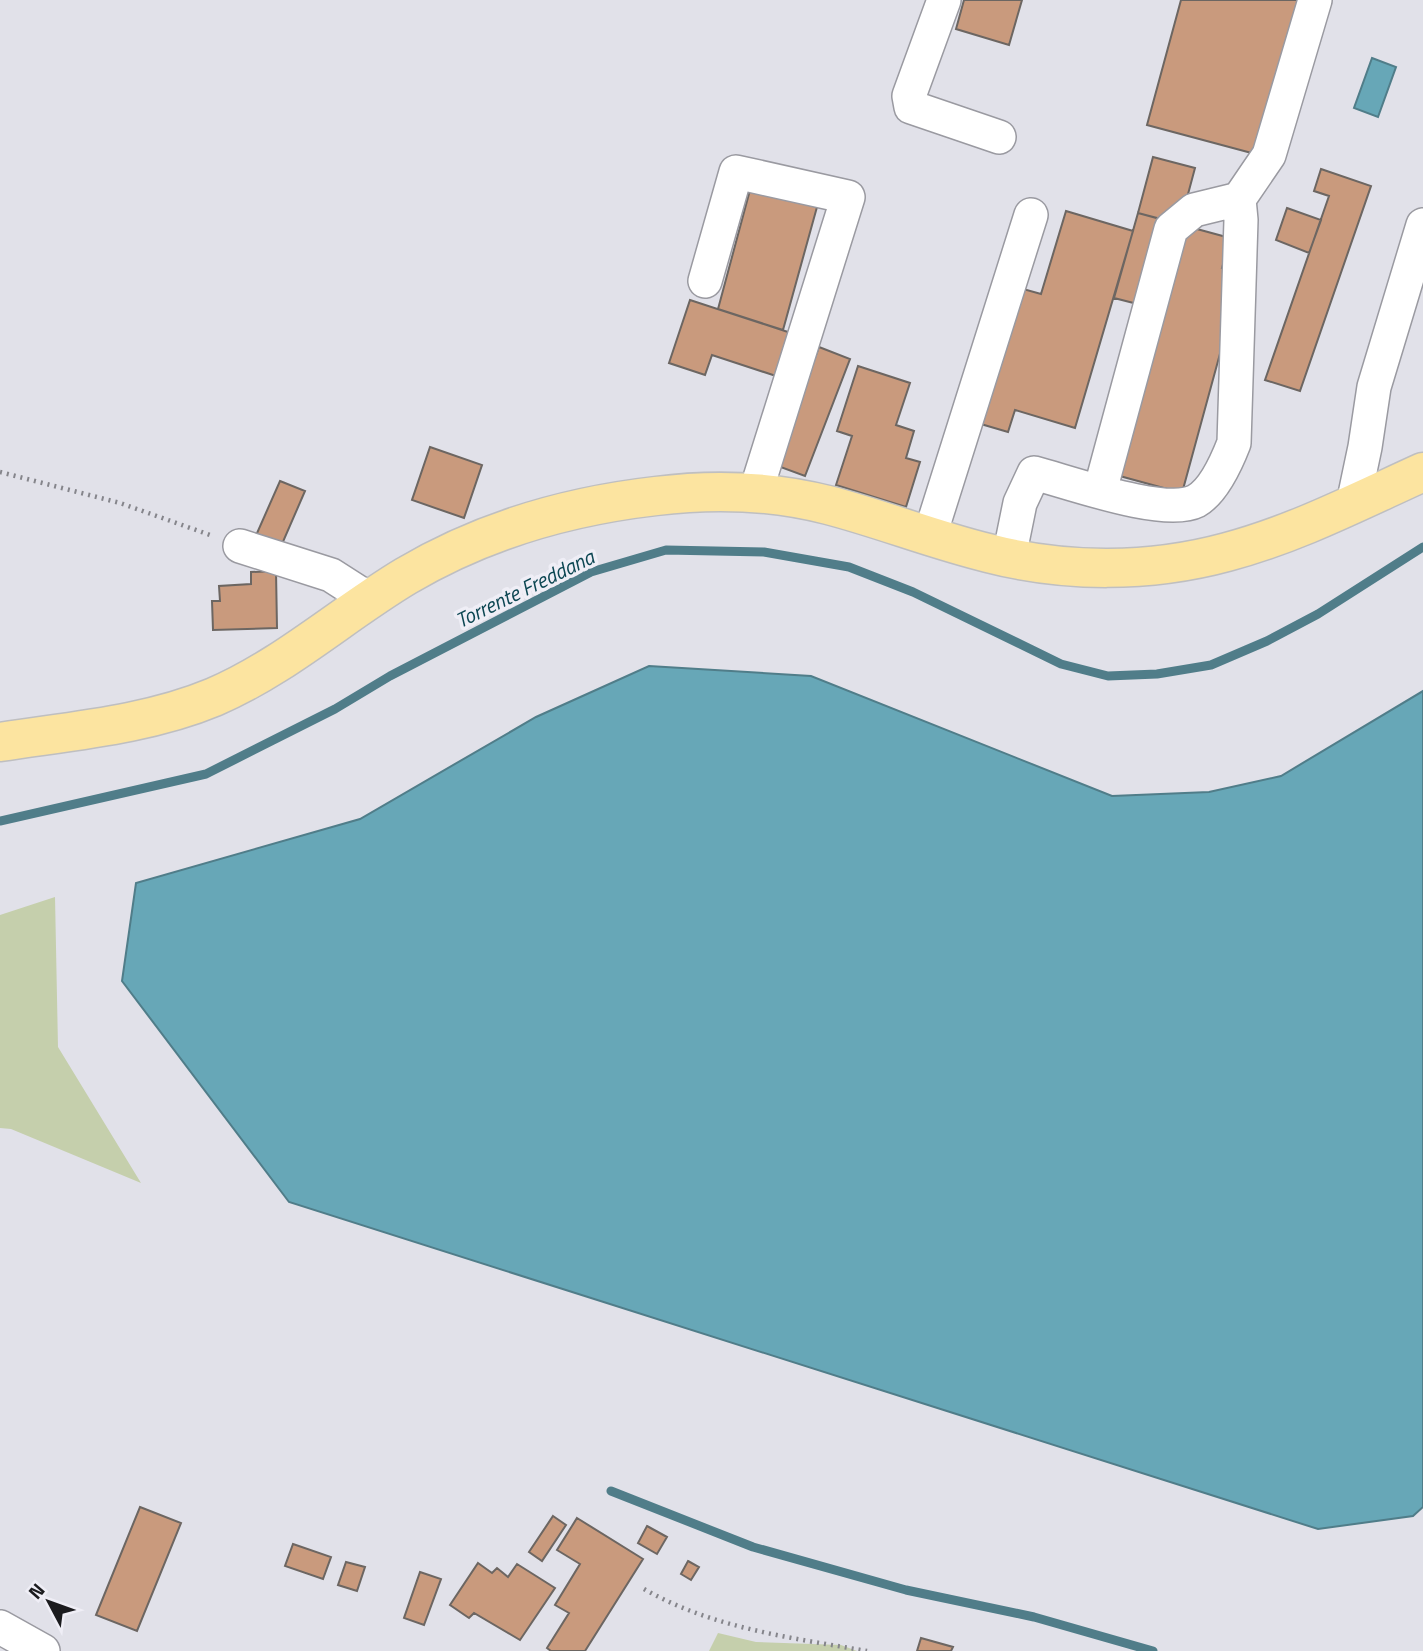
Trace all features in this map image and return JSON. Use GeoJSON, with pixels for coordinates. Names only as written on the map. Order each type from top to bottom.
{"type":"FeatureCollection","features":[{"type":"Feature","properties":{"kind":"main road"},"geometry":{"type":"LineString","coordinates":[[0,742],[160,716],[215,696],[269,668],[406,576],[467,545],[532,520],[593,506],[695,492],[755,494],[826,504],[989,554],[1095,569],[1182,561],[1226,552],[1287,532],[1423,472]]}},
{"type":"Feature","properties":{"kind":"street"},"geometry":{"type":"LineString","coordinates":[[944,0],[909,96],[911,107],[999,137]]}},
{"type":"Feature","properties":{"kind":"street"},"geometry":{"type":"LineString","coordinates":[[1009,557],[1020,503],[1034,473],[1155,505],[1184,504],[1198,500],[1214,483],[1226,464],[1234,443],[1241,220],[1239,199],[1269,155],[1315,0]]}},
{"type":"Feature","properties":{"kind":"street"},"geometry":{"type":"LineString","coordinates":[[705,281],[736,172],[848,197],[755,494]]}},
{"type":"Feature","properties":{"kind":"street"},"geometry":{"type":"LineString","coordinates":[[1100,491],[1171,229],[1194,210],[1239,199]]}},
{"type":"Feature","properties":{"kind":"street"},"geometry":{"type":"LineString","coordinates":[[930,535],[1031,215]]}},
{"type":"Feature","properties":{"kind":"street"},"geometry":{"type":"LineString","coordinates":[[1353,504],[1374,387],[1423,225]]}},
{"type":"Feature","properties":{"kind":"street"},"geometry":{"type":"LineString","coordinates":[[240,546],[331,575],[370,600]]}},
{"type":"Feature","properties":{"kind":"street"},"geometry":{"type":"LineString","coordinates":[[0,1627],[43,1651]]}},
{"type":"Feature","properties":{"kind":"path"},"geometry":{"type":"LineString","coordinates":[[0,472],[120,503],[240,546]]}},
{"type":"Feature","properties":{"kind":"path"},"geometry":{"type":"LineString","coordinates":[[644,1589],[667,1602],[762,1633],[867,1651]]}},
{"type":"Feature","properties":{"kind":"green space"},"geometry":{"type":"Polygon","coordinates":[[[55,897],[58,1047],[141,1183],[11,1129],[0,1128],[0,915],[55,897]]]}},
{"type":"Feature","properties":{"kind":"green space"},"geometry":{"type":"Polygon","coordinates":[[[718,1633],[756,1642],[841,1645],[857,1651],[709,1651],[718,1633]]]}},
{"type":"Feature","properties":{"kind":"water"},"geometry":{"type":"Polygon","coordinates":[[[1372,58],[1396,67],[1378,117],[1354,108],[1372,58]]]}},
{"type":"Feature","properties":{"kind":"water"},"geometry":{"type":"Polygon","coordinates":[[[649,666],[811,676],[1112,796],[1209,792],[1281,776],[1423,691],[1423,1507],[1413,1516],[1318,1529],[289,1202],[122,981],[136,883],[360,819],[536,717],[649,666]]]}},
{"type":"Feature","properties":{"kind":"building"},"geometry":{"type":"Polygon","coordinates":[[[964,0],[1022,0],[1009,45],[956,29],[964,0]]]}},
{"type":"Feature","properties":{"kind":"building"},"geometry":{"type":"Polygon","coordinates":[[[1181,0],[1301,0],[1259,155],[1147,125],[1181,0]]]}},
{"type":"Feature","properties":{"kind":"building"},"geometry":{"type":"Polygon","coordinates":[[[1153,157],[1195,168],[1180,224],[1138,213],[1153,157]]]}},
{"type":"Feature","properties":{"kind":"building"},"geometry":{"type":"Polygon","coordinates":[[[1321,169],[1371,186],[1300,391],[1265,380],[1329,196],[1314,191],[1321,169]]]}},
{"type":"Feature","properties":{"kind":"building"},"geometry":{"type":"Polygon","coordinates":[[[750,190],[817,207],[783,330],[718,309],[750,190]]]}},
{"type":"Feature","properties":{"kind":"building"},"geometry":{"type":"Polygon","coordinates":[[[1287,208],[1321,220],[1309,253],[1276,240],[1287,208]]]}},
{"type":"Feature","properties":{"kind":"building"},"geometry":{"type":"Polygon","coordinates":[[[1066,211],[1133,231],[1075,428],[1015,410],[1008,432],[957,417],[998,282],[1041,294],[1066,211]]]}},
{"type":"Feature","properties":{"kind":"building"},"geometry":{"type":"Polygon","coordinates":[[[1138,213],[1230,238],[1222,268],[1242,273],[1182,493],[1116,475],[1161,310],[1114,298],[1138,213]]]}},
{"type":"Feature","properties":{"kind":"building"},"geometry":{"type":"Polygon","coordinates":[[[690,300],[794,334],[779,377],[712,355],[705,375],[669,363],[690,300]]]}},
{"type":"Feature","properties":{"kind":"building"},"geometry":{"type":"Polygon","coordinates":[[[819,347],[850,359],[805,476],[775,465],[819,347]]]}},
{"type":"Feature","properties":{"kind":"building"},"geometry":{"type":"Polygon","coordinates":[[[858,366],[910,383],[896,425],[914,431],[906,458],[920,462],[906,507],[836,485],[852,436],[837,431],[858,366]]]}},
{"type":"Feature","properties":{"kind":"building"},"geometry":{"type":"Polygon","coordinates":[[[430,447],[482,465],[464,518],[412,500],[430,447]]]}},
{"type":"Feature","properties":{"kind":"building"},"geometry":{"type":"Polygon","coordinates":[[[280,481],[305,491],[279,551],[254,540],[280,481]]]}},
{"type":"Feature","properties":{"kind":"building"},"geometry":{"type":"Polygon","coordinates":[[[276,571],[277,628],[213,630],[212,601],[220,601],[219,586],[251,584],[251,572],[276,571]]]}},
{"type":"Feature","properties":{"kind":"building"},"geometry":{"type":"Polygon","coordinates":[[[140,1507],[181,1523],[137,1631],[96,1615],[140,1507]]]}},
{"type":"Feature","properties":{"kind":"building"},"geometry":{"type":"Polygon","coordinates":[[[553,1516],[566,1525],[542,1561],[529,1552],[553,1516]]]}},
{"type":"Feature","properties":{"kind":"building"},"geometry":{"type":"Polygon","coordinates":[[[577,1518],[643,1559],[585,1651],[551,1651],[547,1648],[569,1613],[555,1605],[580,1564],[557,1550],[577,1518]]]}},
{"type":"Feature","properties":{"kind":"building"},"geometry":{"type":"Polygon","coordinates":[[[647,1526],[667,1537],[657,1554],[638,1543],[647,1526]]]}},
{"type":"Feature","properties":{"kind":"building"},"geometry":{"type":"Polygon","coordinates":[[[293,1544],[331,1557],[323,1579],[285,1566],[293,1544]]]}},
{"type":"Feature","properties":{"kind":"building"},"geometry":{"type":"Polygon","coordinates":[[[688,1561],[699,1567],[691,1580],[681,1574],[688,1561]]]}},
{"type":"Feature","properties":{"kind":"building"},"geometry":{"type":"Polygon","coordinates":[[[346,1562],[365,1567],[357,1591],[338,1585],[346,1562]]]}},
{"type":"Feature","properties":{"kind":"building"},"geometry":{"type":"Polygon","coordinates":[[[478,1563],[492,1573],[497,1568],[508,1577],[517,1564],[555,1588],[520,1640],[474,1613],[469,1618],[450,1605],[478,1563]]]}},
{"type":"Feature","properties":{"kind":"building"},"geometry":{"type":"Polygon","coordinates":[[[420,1572],[441,1579],[424,1625],[404,1618],[420,1572]]]}},
{"type":"Feature","properties":{"kind":"building"},"geometry":{"type":"Polygon","coordinates":[[[921,1638],[953,1647],[951,1651],[917,1651],[921,1638]]]}},
{"type":"Feature","properties":{"kind":"waterway","name":"Torrente Freddana"},"geometry":{"type":"LineString","coordinates":[[0,821],[206,774],[335,709],[390,676],[591,572],[666,550],[764,552],[849,567],[913,592],[1061,664],[1108,676],[1157,674],[1211,665],[1267,641],[1318,614],[1423,547]]}},
{"type":"Feature","properties":{"kind":"waterway"},"geometry":{"type":"LineString","coordinates":[[611,1491],[753,1547],[906,1590],[1034,1617],[1153,1651]]}}]}
